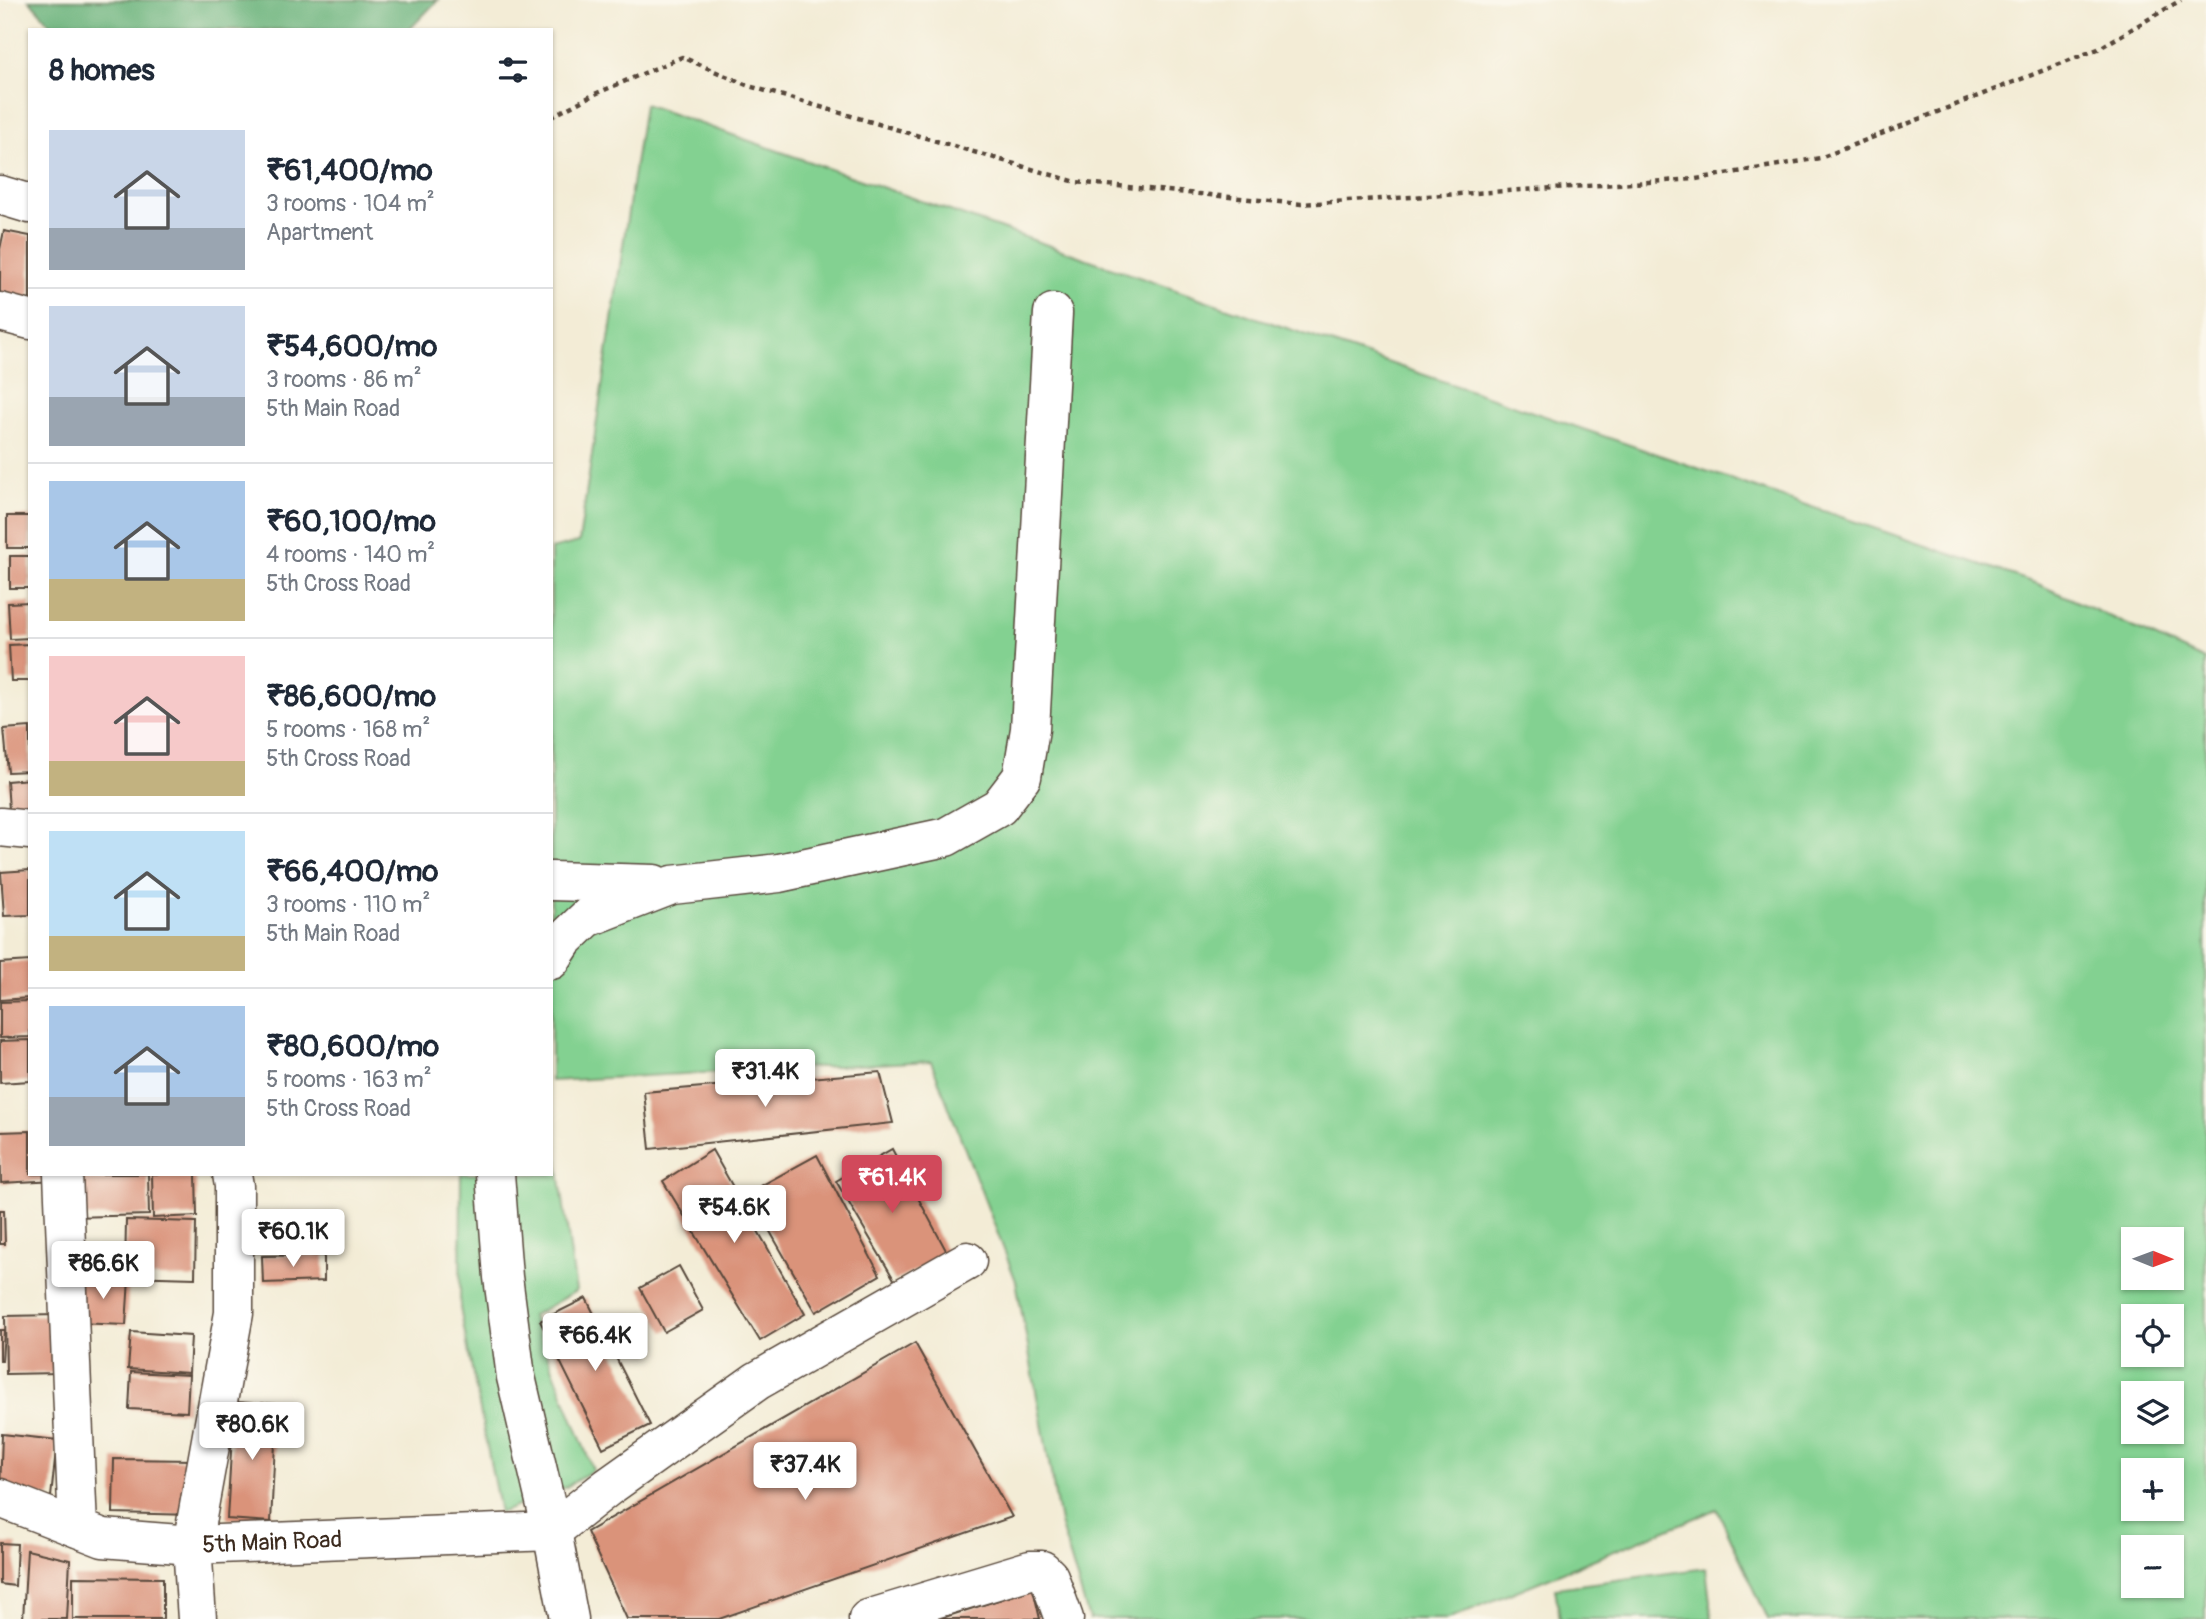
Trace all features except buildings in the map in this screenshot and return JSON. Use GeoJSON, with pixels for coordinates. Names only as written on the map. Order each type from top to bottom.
{"type":"FeatureCollection","features":[{"type":"Feature","properties":{"kind":"street"},"geometry":{"type":"LineString","coordinates":[[0,195],[28,203]]}},
{"type":"Feature","properties":{"kind":"street"},"geometry":{"type":"LineString","coordinates":[[0,312],[28,319]]}},
{"type":"Feature","properties":{"kind":"street"},"geometry":{"type":"LineString","coordinates":[[553,881],[671,885],[779,873],[946,836],[999,807],[1022,777],[1030,729],[1053,313]]}},
{"type":"Feature","properties":{"kind":"street"},"geometry":{"type":"LineString","coordinates":[[0,827],[28,830]]}},
{"type":"Feature","properties":{"kind":"street"},"geometry":{"type":"LineString","coordinates":[[553,957],[564,940],[587,918],[671,885]]}},
{"type":"Feature","properties":{"kind":"street"},"geometry":{"type":"LineString","coordinates":[[63,1176],[78,1528]]}},
{"type":"Feature","properties":{"kind":"street"},"geometry":{"type":"LineString","coordinates":[[197,1619],[191,1545],[234,1313],[232,1176]]}},
{"type":"Feature","properties":{"kind":"street"},"geometry":{"type":"LineString","coordinates":[[495,1176],[503,1277],[516,1377],[552,1531],[569,1619]]}},
{"type":"Feature","properties":{"kind":"street"},"geometry":{"type":"LineString","coordinates":[[552,1531],[608,1487],[757,1381],[967,1261]]}},
{"type":"Feature","properties":{"kind":"street","name":"5th Main Road"},"geometry":{"type":"LineString","coordinates":[[0,1498],[103,1538],[191,1545],[552,1531]]}},
{"type":"Feature","properties":{"kind":"street"},"geometry":{"type":"LineString","coordinates":[[871,1619],[1030,1570],[1042,1570],[1049,1577],[1063,1619]]}},
{"type":"Feature","properties":{"kind":"path"},"geometry":{"type":"LineString","coordinates":[[553,116],[595,94],[682,57],[749,86],[1076,181],[1301,204],[1696,179],[1820,158],[2098,49],[2181,0]]}},
{"type":"Feature","properties":{"kind":"green space"},"geometry":{"type":"Polygon","coordinates":[[[29,0],[438,0],[411,28],[54,28],[29,0]]]}},
{"type":"Feature","properties":{"kind":"green space"},"geometry":{"type":"Polygon","coordinates":[[[644,104],[1216,304],[2038,584],[2205,660],[2206,1619],[1768,1619],[1717,1509],[1448,1619],[1089,1619],[1060,1523],[1016,1281],[931,1061],[553,1081],[553,548],[579,542],[644,104]]]}},
{"type":"Feature","properties":{"kind":"green space"},"geometry":{"type":"Polygon","coordinates":[[[553,1129],[576,1291],[532,1316],[593,1470],[566,1487],[500,1513],[460,1308],[461,1176],[553,1176],[553,1129]]]}},
{"type":"Feature","properties":{"kind":"green space"},"geometry":{"type":"Polygon","coordinates":[[[1706,1568],[1712,1619],[1560,1619],[1555,1588],[1706,1568]]]}}]}
